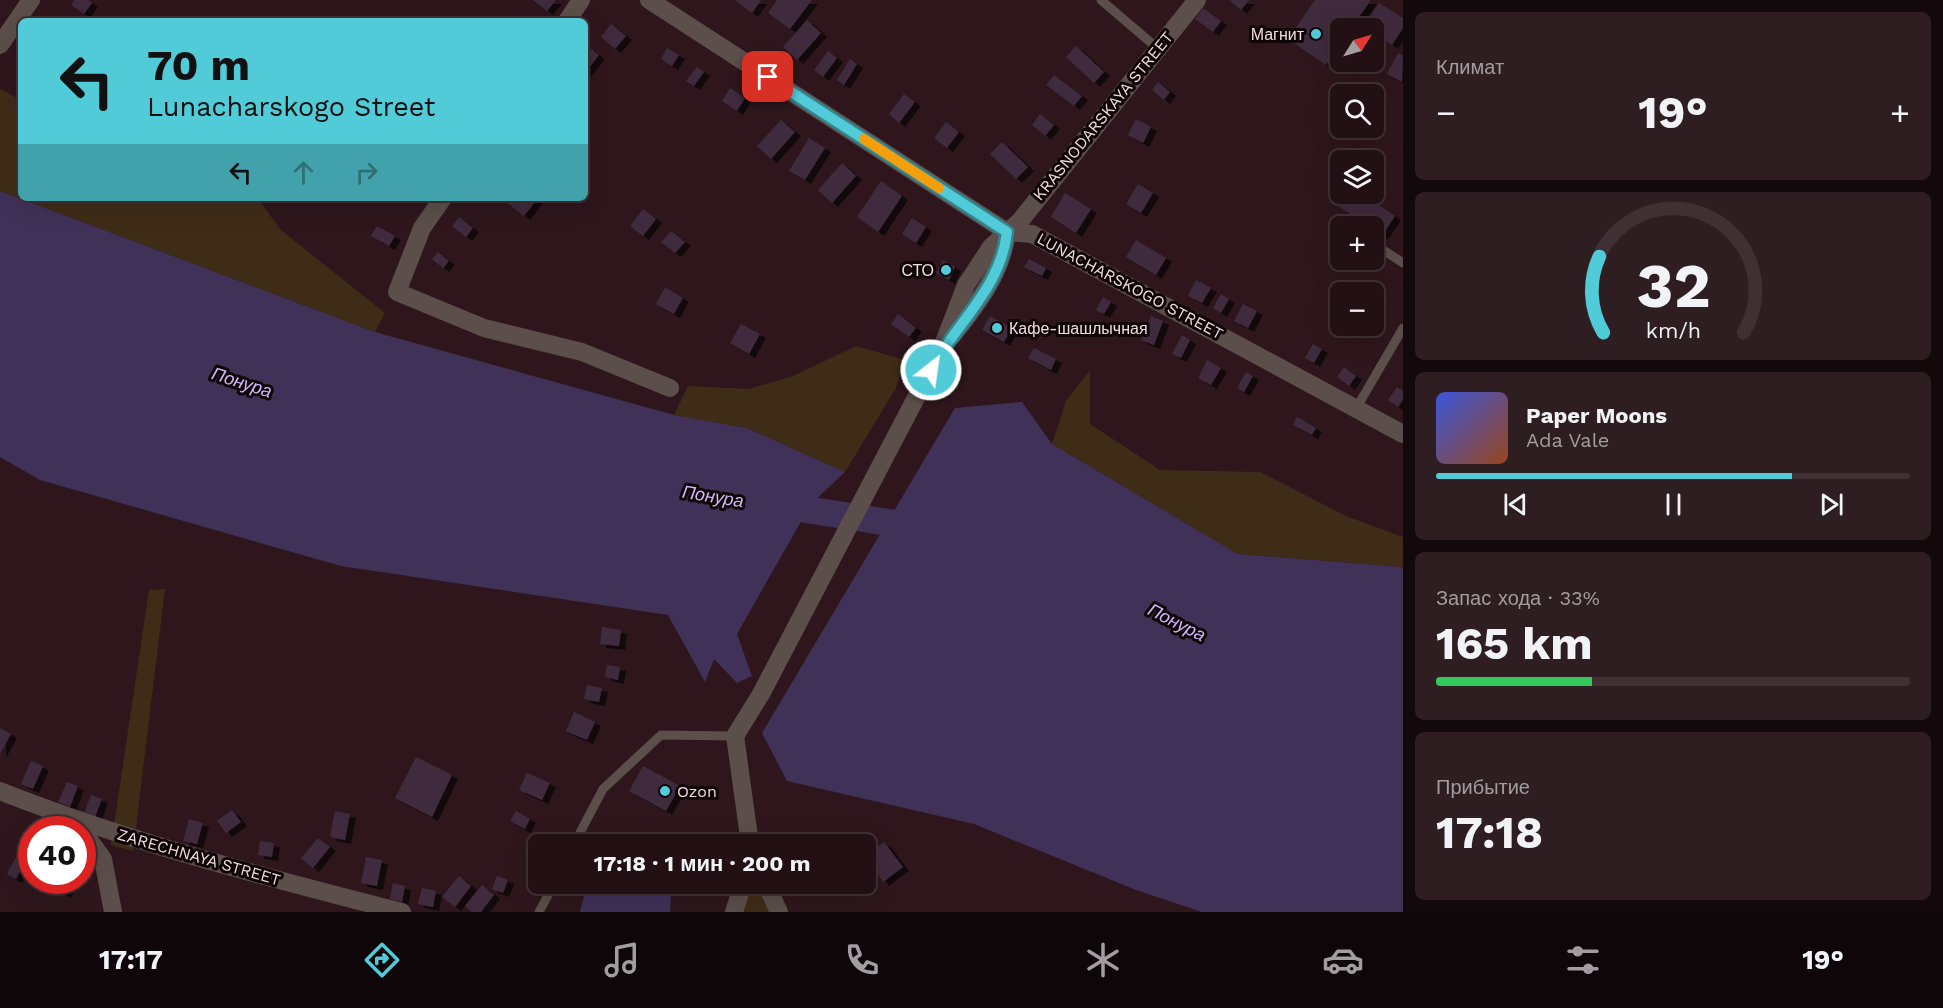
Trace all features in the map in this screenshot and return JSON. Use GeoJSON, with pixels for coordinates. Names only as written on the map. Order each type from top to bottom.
{"type":"FeatureCollection","features":[{"type":"Feature","properties":{"kind":"street"},"geometry":{"type":"LineString","coordinates":[[19,18],[31,0]]}},
{"type":"Feature","properties":{"kind":"street"},"geometry":{"type":"LineString","coordinates":[[569,18],[581,0]]}},
{"type":"Feature","properties":{"kind":"street","name":"LUNACHARSKOGO STREET"},"geometry":{"type":"LineString","coordinates":[[649,0],[1007,232],[1032,234],[1357,407],[1403,434]]}},
{"type":"Feature","properties":{"kind":"street","name":"KRASNODARSKAYA STREET"},"geometry":{"type":"LineString","coordinates":[[1007,232],[1020,221],[1156,47],[1197,0]]}},
{"type":"Feature","properties":{"kind":"street"},"geometry":{"type":"LineString","coordinates":[[0,45],[18,19]]}},
{"type":"Feature","properties":{"kind":"street"},"geometry":{"type":"LineString","coordinates":[[441,201],[422,228],[397,292],[484,328],[582,352],[670,388]]}},
{"type":"Feature","properties":{"kind":"street"},"geometry":{"type":"LineString","coordinates":[[749,834],[735,736],[761,694],[941,350],[984,295],[1005,255],[1007,232]]}},
{"type":"Feature","properties":{"kind":"street","name":"ZARECHNAYA STREET"},"geometry":{"type":"LineString","coordinates":[[0,790],[56,816]]}},
{"type":"Feature","properties":{"kind":"street","name":"ZARECHNAYA STREET"},"geometry":{"type":"LineString","coordinates":[[96,831],[402,912]]}},
{"type":"Feature","properties":{"kind":"street"},"geometry":{"type":"LineString","coordinates":[[96,849],[103,859],[113,912]]}},
{"type":"Feature","properties":{"kind":"street"},"geometry":{"type":"LineString","coordinates":[[734,912],[740,894]]}},
{"type":"Feature","properties":{"kind":"street"},"geometry":{"type":"LineString","coordinates":[[771,894],[779,912]]}},
{"type":"Feature","properties":{"kind":"lane"},"geometry":{"type":"LineString","coordinates":[[1101,0],[1156,47]]}},
{"type":"Feature","properties":{"kind":"lane"},"geometry":{"type":"LineString","coordinates":[[1384,251],[1403,263]]}},
{"type":"Feature","properties":{"kind":"lane"},"geometry":{"type":"LineString","coordinates":[[1357,407],[1403,328]]}},
{"type":"Feature","properties":{"kind":"lane"},"geometry":{"type":"LineString","coordinates":[[579,834],[603,789],[661,735],[735,736]]}},
{"type":"Feature","properties":{"kind":"lane"},"geometry":{"type":"LineString","coordinates":[[539,912],[549,894]]}},
{"type":"Feature","properties":{"kind":"shaded area"},"geometry":{"type":"Polygon","coordinates":[[[0,89],[18,98],[18,198],[0,191],[0,89]]]}},
{"type":"Feature","properties":{"kind":"shaded area"},"geometry":{"type":"Polygon","coordinates":[[[27,201],[259,201],[281,230],[385,313],[375,332],[27,201]]]}},
{"type":"Feature","properties":{"kind":"shaded area"},"geometry":{"type":"Polygon","coordinates":[[[856,346],[905,360],[896,388],[845,472],[747,428],[674,415],[688,386],[749,389],[793,376],[856,346]]]}},
{"type":"Feature","properties":{"kind":"shaded area"},"geometry":{"type":"Polygon","coordinates":[[[1090,370],[1090,424],[1160,470],[1260,472],[1346,516],[1403,537],[1403,567],[1238,554],[1052,444],[1066,401],[1090,370]]]}},
{"type":"Feature","properties":{"kind":"shaded area"},"geometry":{"type":"Polygon","coordinates":[[[165,589],[133,851],[111,845],[149,590],[165,589]]]}},
{"type":"Feature","properties":{"kind":"shaded area"},"geometry":{"type":"Polygon","coordinates":[[[740,894],[771,894],[779,912],[734,912],[740,894]]]}},
{"type":"Feature","properties":{"kind":"water"},"geometry":{"type":"Polygon","coordinates":[[[0,191],[18,198],[18,201],[27,201],[375,332],[674,415],[747,428],[845,472],[811,504],[737,634],[752,676],[737,683],[714,659],[705,682],[668,615],[341,566],[40,480],[0,457],[0,191]]]}},
{"type":"Feature","properties":{"kind":"water"},"geometry":{"type":"Polygon","coordinates":[[[1022,402],[1052,444],[1238,554],[1403,567],[1403,912],[1202,912],[1136,890],[974,824],[787,781],[762,733],[955,408],[1022,402]]]}},
{"type":"Feature","properties":{"kind":"water"},"geometry":{"type":"Polygon","coordinates":[[[584,894],[671,894],[670,912],[580,912],[584,894]]]}},
{"type":"Feature","properties":{"kind":"building"},"geometry":{"type":"Polygon","coordinates":[[[75,0],[88,0],[92,3],[84,14],[71,5],[75,0]]]}},
{"type":"Feature","properties":{"kind":"building"},"geometry":{"type":"Polygon","coordinates":[[[533,0],[556,0],[547,11],[533,0]]]}},
{"type":"Feature","properties":{"kind":"building"},"geometry":{"type":"Polygon","coordinates":[[[735,0],[761,0],[752,13],[735,0]]]}},
{"type":"Feature","properties":{"kind":"building"},"geometry":{"type":"Polygon","coordinates":[[[777,0],[812,0],[790,29],[768,13],[777,0]]]}},
{"type":"Feature","properties":{"kind":"building"},"geometry":{"type":"Polygon","coordinates":[[[1229,0],[1249,0],[1241,10],[1229,0]]]}},
{"type":"Feature","properties":{"kind":"building","name":"Магнит"},"geometry":{"type":"Polygon","coordinates":[[[1315,0],[1371,0],[1358,18],[1330,18],[1330,59],[1326,65],[1288,39],[1315,0]]]}},
{"type":"Feature","properties":{"kind":"building"},"geometry":{"type":"Polygon","coordinates":[[[1379,3],[1403,18],[1403,28],[1392,45],[1384,40],[1384,18],[1369,18],[1379,3]]]}},
{"type":"Feature","properties":{"kind":"building"},"geometry":{"type":"Polygon","coordinates":[[[1203,8],[1221,21],[1213,32],[1195,19],[1203,8]]]}},
{"type":"Feature","properties":{"kind":"building"},"geometry":{"type":"Polygon","coordinates":[[[807,20],[821,33],[797,60],[783,47],[807,20]]]}},
{"type":"Feature","properties":{"kind":"building"},"geometry":{"type":"Polygon","coordinates":[[[611,24],[626,36],[615,49],[601,37],[611,24]]]}},
{"type":"Feature","properties":{"kind":"building"},"geometry":{"type":"Polygon","coordinates":[[[588,46],[599,55],[588,69],[588,46]]]}},
{"type":"Feature","properties":{"kind":"building"},"geometry":{"type":"Polygon","coordinates":[[[1076,46],[1104,72],[1094,83],[1066,57],[1076,46]]]}},
{"type":"Feature","properties":{"kind":"building"},"geometry":{"type":"Polygon","coordinates":[[[667,48],[679,55],[672,66],[661,59],[667,48]]]}},
{"type":"Feature","properties":{"kind":"building"},"geometry":{"type":"Polygon","coordinates":[[[828,51],[837,58],[823,77],[814,70],[828,51]]]}},
{"type":"Feature","properties":{"kind":"building"},"geometry":{"type":"Polygon","coordinates":[[[1398,53],[1403,56],[1402,82],[1387,74],[1398,53]]]}},
{"type":"Feature","properties":{"kind":"building"},"geometry":{"type":"Polygon","coordinates":[[[850,59],[857,64],[844,85],[837,80],[850,59]]]}},
{"type":"Feature","properties":{"kind":"building"},"geometry":{"type":"Polygon","coordinates":[[[697,67],[704,72],[694,86],[686,81],[697,67]]]}},
{"type":"Feature","properties":{"kind":"building"},"geometry":{"type":"Polygon","coordinates":[[[1054,75],[1082,96],[1074,106],[1046,85],[1054,75]]]}},
{"type":"Feature","properties":{"kind":"building"},"geometry":{"type":"Polygon","coordinates":[[[1158,82],[1170,92],[1164,100],[1152,90],[1158,82]]]}},
{"type":"Feature","properties":{"kind":"building"},"geometry":{"type":"Polygon","coordinates":[[[730,88],[745,98],[737,111],[722,101],[730,88]]]}},
{"type":"Feature","properties":{"kind":"building"},"geometry":{"type":"Polygon","coordinates":[[[904,94],[915,102],[899,123],[889,114],[904,94]]]}},
{"type":"Feature","properties":{"kind":"building"},"geometry":{"type":"Polygon","coordinates":[[[1040,114],[1054,125],[1045,136],[1032,125],[1040,114]]]}},
{"type":"Feature","properties":{"kind":"building"},"geometry":{"type":"Polygon","coordinates":[[[1136,119],[1151,127],[1143,143],[1128,135],[1136,119]]]}},
{"type":"Feature","properties":{"kind":"building"},"geometry":{"type":"Polygon","coordinates":[[[781,120],[795,132],[771,159],[757,146],[781,120]]]}},
{"type":"Feature","properties":{"kind":"building"},"geometry":{"type":"Polygon","coordinates":[[[946,122],[959,132],[947,148],[934,138],[946,122]]]}},
{"type":"Feature","properties":{"kind":"building"},"geometry":{"type":"Polygon","coordinates":[[[809,138],[825,148],[805,180],[789,171],[809,138]]]}},
{"type":"Feature","properties":{"kind":"building"},"geometry":{"type":"Polygon","coordinates":[[[1002,142],[1028,167],[1016,179],[990,154],[1002,142]]]}},
{"type":"Feature","properties":{"kind":"building"},"geometry":{"type":"Polygon","coordinates":[[[842,163],[856,176],[832,203],[818,190],[842,163]]]}},
{"type":"Feature","properties":{"kind":"building"},"geometry":{"type":"Polygon","coordinates":[[[881,181],[902,196],[878,232],[857,217],[881,181]]]}},
{"type":"Feature","properties":{"kind":"building"},"geometry":{"type":"Polygon","coordinates":[[[1138,184],[1153,193],[1141,213],[1126,204],[1138,184]]]}},
{"type":"Feature","properties":{"kind":"building"},"geometry":{"type":"Polygon","coordinates":[[[1065,193],[1091,209],[1076,233],[1051,217],[1065,193]]]}},
{"type":"Feature","properties":{"kind":"building"},"geometry":{"type":"Polygon","coordinates":[[[505,201],[536,201],[524,216],[505,201]]]}},
{"type":"Feature","properties":{"kind":"building"},"geometry":{"type":"Polygon","coordinates":[[[1340,204],[1378,204],[1395,216],[1384,233],[1384,216],[1353,216],[1338,206],[1340,204]]]}},
{"type":"Feature","properties":{"kind":"building"},"geometry":{"type":"Polygon","coordinates":[[[643,209],[656,219],[643,236],[630,226],[643,209]]]}},
{"type":"Feature","properties":{"kind":"building"},"geometry":{"type":"Polygon","coordinates":[[[459,217],[473,228],[466,237],[452,226],[459,217]]]}},
{"type":"Feature","properties":{"kind":"building"},"geometry":{"type":"Polygon","coordinates":[[[912,218],[926,227],[916,243],[902,234],[912,218]]]}},
{"type":"Feature","properties":{"kind":"building"},"geometry":{"type":"Polygon","coordinates":[[[377,226],[395,236],[389,246],[371,236],[377,226]]]}},
{"type":"Feature","properties":{"kind":"building"},"geometry":{"type":"Polygon","coordinates":[[[671,231],[685,242],[675,253],[661,242],[671,231]]]}},
{"type":"Feature","properties":{"kind":"building"},"geometry":{"type":"Polygon","coordinates":[[[1136,240],[1166,258],[1156,275],[1126,257],[1136,240]]]}},
{"type":"Feature","properties":{"kind":"building"},"geometry":{"type":"Polygon","coordinates":[[[438,252],[449,261],[443,268],[432,259],[438,252]]]}},
{"type":"Feature","properties":{"kind":"building"},"geometry":{"type":"Polygon","coordinates":[[[1029,259],[1046,268],[1042,276],[1024,267],[1029,259]]]}},
{"type":"Feature","properties":{"kind":"building"},"geometry":{"type":"Polygon","coordinates":[[[943,260],[955,267],[949,280],[936,273],[943,260]]]}},
{"type":"Feature","properties":{"kind":"building"},"geometry":{"type":"Polygon","coordinates":[[[1196,280],[1211,288],[1202,303],[1188,296],[1196,280]]]}},
{"type":"Feature","properties":{"kind":"building"},"geometry":{"type":"Polygon","coordinates":[[[665,287],[683,298],[674,314],[656,304],[665,287]]]}},
{"type":"Feature","properties":{"kind":"building"},"geometry":{"type":"Polygon","coordinates":[[[1221,294],[1229,299],[1221,313],[1213,308],[1221,294]]]}},
{"type":"Feature","properties":{"kind":"building"},"geometry":{"type":"Polygon","coordinates":[[[1103,297],[1111,302],[1104,314],[1096,310],[1103,297]]]}},
{"type":"Feature","properties":{"kind":"building"},"geometry":{"type":"Polygon","coordinates":[[[1243,304],[1257,311],[1248,328],[1234,321],[1243,304]]]}},
{"type":"Feature","properties":{"kind":"building"},"geometry":{"type":"Polygon","coordinates":[[[898,314],[916,328],[909,337],[891,324],[898,314]]]}},
{"type":"Feature","properties":{"kind":"building"},"geometry":{"type":"Polygon","coordinates":[[[990,316],[1012,328],[1004,342],[982,330],[990,316]]]}},
{"type":"Feature","properties":{"kind":"building"},"geometry":{"type":"Polygon","coordinates":[[[1151,316],[1163,321],[1154,345],[1141,340],[1151,316]]]}},
{"type":"Feature","properties":{"kind":"building"},"geometry":{"type":"Polygon","coordinates":[[[741,324],[760,334],[749,354],[730,343],[741,324]]]}},
{"type":"Feature","properties":{"kind":"building"},"geometry":{"type":"Polygon","coordinates":[[[1182,335],[1190,340],[1181,358],[1172,354],[1182,335]]]}},
{"type":"Feature","properties":{"kind":"building"},"geometry":{"type":"Polygon","coordinates":[[[1313,344],[1322,349],[1314,363],[1305,358],[1313,344]]]}},
{"type":"Feature","properties":{"kind":"building"},"geometry":{"type":"Polygon","coordinates":[[[1034,348],[1056,359],[1051,370],[1028,358],[1034,348]]]}},
{"type":"Feature","properties":{"kind":"building"},"geometry":{"type":"Polygon","coordinates":[[[1207,360],[1221,368],[1211,385],[1198,378],[1207,360]]]}},
{"type":"Feature","properties":{"kind":"building"},"geometry":{"type":"Polygon","coordinates":[[[1344,367],[1356,376],[1349,386],[1337,377],[1344,367]]]}},
{"type":"Feature","properties":{"kind":"building"},"geometry":{"type":"Polygon","coordinates":[[[1246,372],[1253,376],[1244,392],[1237,388],[1246,372]]]}},
{"type":"Feature","properties":{"kind":"building"},"geometry":{"type":"Polygon","coordinates":[[[1397,387],[1403,391],[1403,400],[1398,407],[1388,400],[1397,387]]]}},
{"type":"Feature","properties":{"kind":"building"},"geometry":{"type":"Polygon","coordinates":[[[1297,417],[1316,428],[1312,435],[1293,425],[1297,417]]]}},
{"type":"Feature","properties":{"kind":"building"},"geometry":{"type":"Polygon","coordinates":[[[602,627],[621,630],[619,646],[600,644],[602,627]]]}},
{"type":"Feature","properties":{"kind":"building"},"geometry":{"type":"Polygon","coordinates":[[[607,665],[620,667],[618,680],[605,677],[607,665]]]}},
{"type":"Feature","properties":{"kind":"building"},"geometry":{"type":"Polygon","coordinates":[[[587,685],[602,688],[599,702],[584,699],[587,685]]]}},
{"type":"Feature","properties":{"kind":"building"},"geometry":{"type":"Polygon","coordinates":[[[574,712],[595,722],[587,740],[566,731],[574,712]]]}},
{"type":"Feature","properties":{"kind":"building"},"geometry":{"type":"Polygon","coordinates":[[[0,728],[11,734],[0,754],[0,728]]]}},
{"type":"Feature","properties":{"kind":"building"},"geometry":{"type":"Polygon","coordinates":[[[416,757],[452,775],[432,817],[395,798],[416,757]]]}},
{"type":"Feature","properties":{"kind":"building"},"geometry":{"type":"Polygon","coordinates":[[[31,761],[43,766],[33,789],[21,784],[31,761]]]}},
{"type":"Feature","properties":{"kind":"building"},"geometry":{"type":"Polygon","coordinates":[[[643,766],[680,786],[666,811],[629,791],[643,766]]]}},
{"type":"Feature","properties":{"kind":"building"},"geometry":{"type":"Polygon","coordinates":[[[527,773],[550,783],[542,800],[519,790],[527,773]]]}},
{"type":"Feature","properties":{"kind":"building"},"geometry":{"type":"Polygon","coordinates":[[[67,782],[78,786],[70,807],[58,802],[67,782]]]}},
{"type":"Feature","properties":{"kind":"building"},"geometry":{"type":"Polygon","coordinates":[[[91,795],[102,799],[96,816],[83,816],[91,795]]]}},
{"type":"Feature","properties":{"kind":"building"},"geometry":{"type":"Polygon","coordinates":[[[232,810],[241,822],[226,833],[217,821],[232,810]]]}},
{"type":"Feature","properties":{"kind":"building"},"geometry":{"type":"Polygon","coordinates":[[[335,811],[350,814],[345,840],[330,837],[335,811]]]}},
{"type":"Feature","properties":{"kind":"building"},"geometry":{"type":"Polygon","coordinates":[[[516,811],[530,819],[525,829],[510,821],[516,811]]]}},
{"type":"Feature","properties":{"kind":"building"},"geometry":{"type":"Polygon","coordinates":[[[189,819],[203,823],[197,844],[183,841],[189,819]]]}},
{"type":"Feature","properties":{"kind":"building"},"geometry":{"type":"Polygon","coordinates":[[[318,838],[330,847],[313,868],[301,858],[318,838]]]}},
{"type":"Feature","properties":{"kind":"building"},"geometry":{"type":"Polygon","coordinates":[[[260,841],[274,843],[272,857],[258,855],[260,841]]]}},
{"type":"Feature","properties":{"kind":"building"},"geometry":{"type":"Polygon","coordinates":[[[884,842],[903,867],[883,882],[876,871],[876,848],[884,842]]]}},
{"type":"Feature","properties":{"kind":"building"},"geometry":{"type":"Polygon","coordinates":[[[17,855],[18,856],[16,879],[7,874],[17,855]]]}},
{"type":"Feature","properties":{"kind":"building"},"geometry":{"type":"Polygon","coordinates":[[[366,857],[382,860],[377,886],[361,883],[366,857]]]}},
{"type":"Feature","properties":{"kind":"building"},"geometry":{"type":"Polygon","coordinates":[[[459,876],[471,886],[455,907],[442,897],[459,876]]]}},
{"type":"Feature","properties":{"kind":"building"},"geometry":{"type":"Polygon","coordinates":[[[497,876],[508,880],[503,893],[492,889],[497,876]]]}},
{"type":"Feature","properties":{"kind":"building"},"geometry":{"type":"Polygon","coordinates":[[[393,883],[405,886],[402,902],[390,899],[393,883]]]}},
{"type":"Feature","properties":{"kind":"building"},"geometry":{"type":"Polygon","coordinates":[[[482,885],[494,895],[481,912],[472,912],[465,906],[482,885]]]}},
{"type":"Feature","properties":{"kind":"building"},"geometry":{"type":"Polygon","coordinates":[[[422,888],[436,891],[433,907],[418,904],[422,888]]]}},
{"type":"Feature","properties":{"kind":"waterway","name":"Понура"},"geometry":{"type":"LineString","coordinates":[[771,504],[923,528]]}},
{"type":"Feature","properties":{"kind":"slow traffic"},"geometry":{"type":"LineString","coordinates":[[864,139],[939,188]]}},
{"type":"Feature","properties":{"kind":"place","name":"Магнит"},"geometry":{"type":"Point","coordinates":[1316,34]}},
{"type":"Feature","properties":{"kind":"place","name":"СТО"},"geometry":{"type":"Point","coordinates":[946,270]}},
{"type":"Feature","properties":{"kind":"place","name":"Кафе-шашлычная"},"geometry":{"type":"Point","coordinates":[997,328]}},
{"type":"Feature","properties":{"kind":"place","name":"Ozon"},"geometry":{"type":"Point","coordinates":[665,791]}},
{"type":"Feature","properties":{"kind":"route"},"geometry":{"type":"LineString","coordinates":[[768,77],[1007,232],[1005,255],[984,295],[941,350],[931,370]]}}]}
